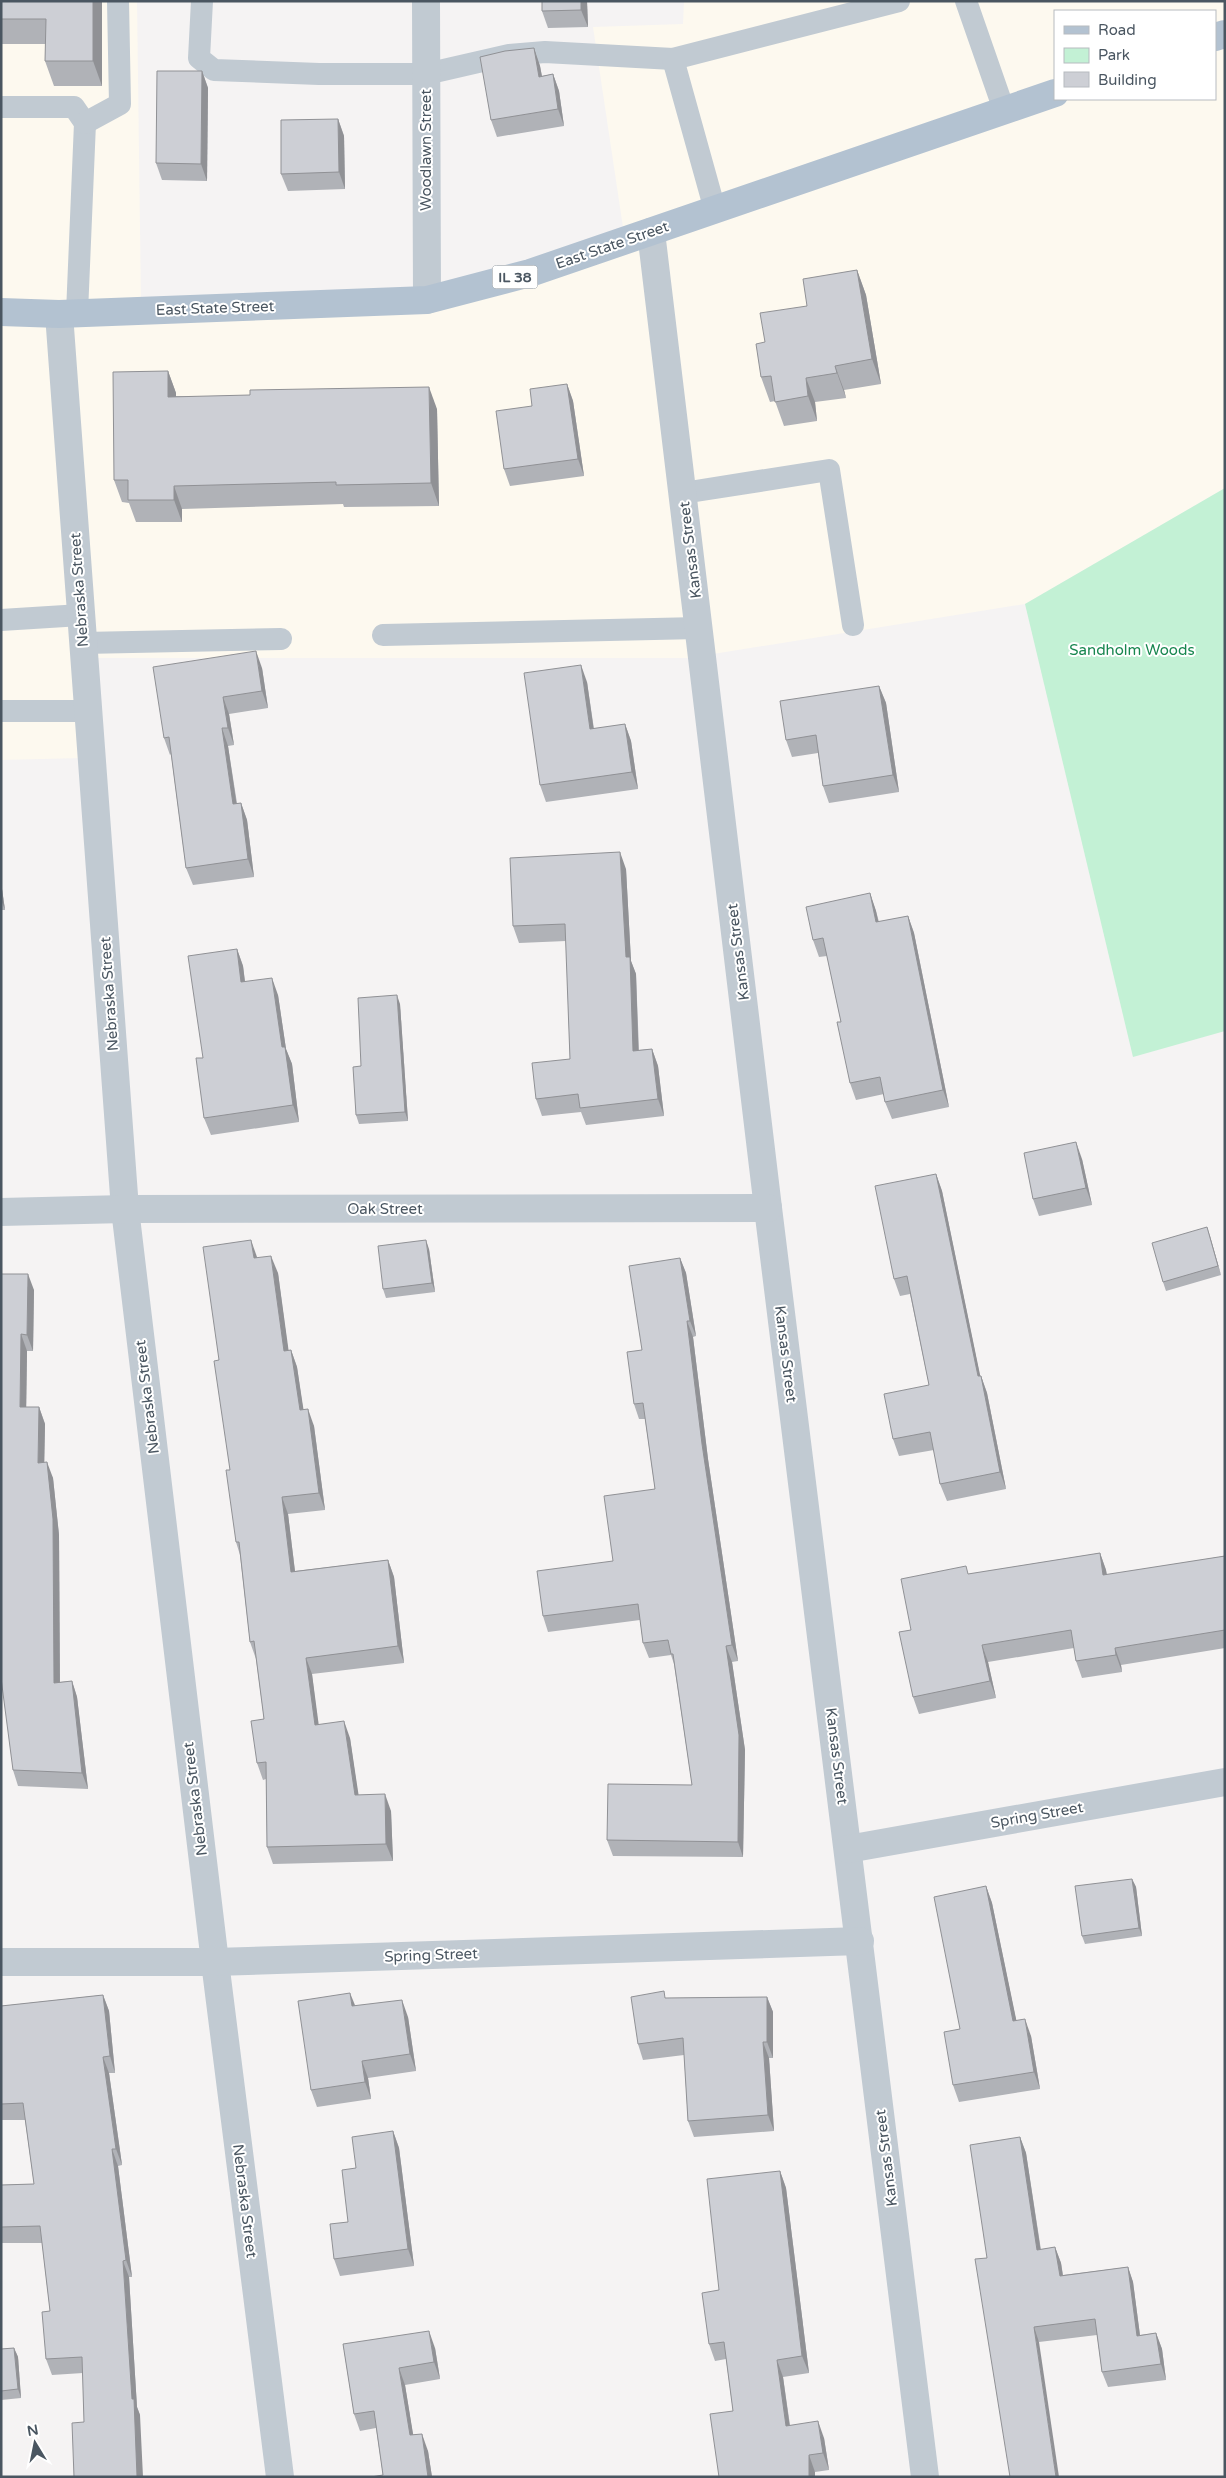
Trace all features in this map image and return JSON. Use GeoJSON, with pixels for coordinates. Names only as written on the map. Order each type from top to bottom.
{"type":"FeatureCollection","features":[{"type":"Feature","properties":{"kind":"main road","name":"East State Street"},"geometry":{"type":"LineString","coordinates":[[1,312],[68,313],[426,300],[530,273],[1054,93]]}},
{"type":"Feature","properties":{"kind":"street","name":"Woodlawn Street"},"geometry":{"type":"LineString","coordinates":[[426,1],[426,300]]}},
{"type":"Feature","properties":{"kind":"street","name":"Kansas Street"},"geometry":{"type":"LineString","coordinates":[[652,232],[768,1208],[925,2477]]}},
{"type":"Feature","properties":{"kind":"street","name":"Nebraska Street"},"geometry":{"type":"LineString","coordinates":[[68,313],[81,615],[125,1209],[214,1962],[280,2477]]}},
{"type":"Feature","properties":{"kind":"street","name":"Oak Street"},"geometry":{"type":"LineString","coordinates":[[1,1212],[125,1209],[768,1208]]}},
{"type":"Feature","properties":{"kind":"street","name":"Spring Street"},"geometry":{"type":"LineString","coordinates":[[848,1849],[1225,1782]]}},
{"type":"Feature","properties":{"kind":"street","name":"Spring Street"},"geometry":{"type":"LineString","coordinates":[[1,1962],[214,1962],[860,1941]]}},
{"type":"Feature","properties":{"kind":"lane"},"geometry":{"type":"LineString","coordinates":[[85,123],[120,104],[118,1]]}},
{"type":"Feature","properties":{"kind":"lane"},"geometry":{"type":"LineString","coordinates":[[202,1],[199,58],[214,70],[319,74],[426,74],[509,55],[545,52],[673,60],[899,1]]}},
{"type":"Feature","properties":{"kind":"lane"},"geometry":{"type":"LineString","coordinates":[[966,1],[1004,110]]}},
{"type":"Feature","properties":{"kind":"lane"},"geometry":{"type":"LineString","coordinates":[[673,60],[715,210]]}},
{"type":"Feature","properties":{"kind":"lane"},"geometry":{"type":"LineString","coordinates":[[1,107],[74,107],[85,123],[68,313]]}},
{"type":"Feature","properties":{"kind":"lane"},"geometry":{"type":"LineString","coordinates":[[683,493],[829,470],[853,625]]}},
{"type":"Feature","properties":{"kind":"lane"},"geometry":{"type":"LineString","coordinates":[[1,620],[81,615]]}},
{"type":"Feature","properties":{"kind":"lane"},"geometry":{"type":"LineString","coordinates":[[384,635],[699,628]]}},
{"type":"Feature","properties":{"kind":"lane"},"geometry":{"type":"LineString","coordinates":[[83,643],[282,639]]}},
{"type":"Feature","properties":{"kind":"lane"},"geometry":{"type":"LineString","coordinates":[[1,711],[88,711]]}},
{"type":"Feature","properties":{"kind":"shaded area"},"geometry":{"type":"Polygon","coordinates":[[[1,1],[137,1],[141,304],[1,302],[1,1]]]}},
{"type":"Feature","properties":{"kind":"shaded area"},"geometry":{"type":"Polygon","coordinates":[[[684,1],[1225,1],[1225,26],[1216,29],[1216,10],[1054,10],[1054,85],[624,234],[593,27],[683,24],[684,1]]]}},
{"type":"Feature","properties":{"kind":"shaded area"},"geometry":{"type":"Polygon","coordinates":[[[1225,44],[1225,488],[1025,604],[713,654],[665,239],[1068,100],[1216,100],[1216,48],[1225,44]]]}},
{"type":"Feature","properties":{"kind":"shaded area"},"geometry":{"type":"Polygon","coordinates":[[[643,244],[689,658],[96,658],[82,758],[1,760],[1,321],[428,310],[643,244]]]}},
{"type":"Feature","properties":{"kind":"green space","name":"Sandholm Woods"},"geometry":{"type":"Polygon","coordinates":[[[1225,488],[1225,1031],[1133,1057],[1025,604],[1225,488]]]}},
{"type":"Feature","properties":{"kind":"building"},"geometry":{"type":"Polygon","coordinates":[[[1,1],[93,1],[93,61],[45,61],[46,19],[1,19],[1,1]]]}},
{"type":"Feature","properties":{"kind":"building"},"geometry":{"type":"Polygon","coordinates":[[[542,1],[581,1],[581,10],[542,11],[542,1]]]}},
{"type":"Feature","properties":{"kind":"building"},"geometry":{"type":"Polygon","coordinates":[[[534,48],[539,77],[553,74],[558,109],[491,120],[480,57],[505,51],[534,48]]]}},
{"type":"Feature","properties":{"kind":"building"},"geometry":{"type":"Polygon","coordinates":[[[157,71],[202,71],[201,164],[156,163],[157,71]]]}},
{"type":"Feature","properties":{"kind":"building"},"geometry":{"type":"Polygon","coordinates":[[[338,119],[339,172],[281,174],[281,120],[338,119]]]}},
{"type":"Feature","properties":{"kind":"building"},"geometry":{"type":"Polygon","coordinates":[[[857,270],[872,359],[835,366],[837,373],[806,378],[808,396],[775,402],[771,376],[761,377],[756,344],[765,342],[760,313],[807,306],[803,279],[857,270]]]}},
{"type":"Feature","properties":{"kind":"building"},"geometry":{"type":"Polygon","coordinates":[[[168,371],[168,397],[250,395],[250,390],[429,387],[431,483],[336,485],[336,482],[174,486],[174,500],[128,500],[128,480],[114,480],[113,372],[168,371]]]}},
{"type":"Feature","properties":{"kind":"building"},"geometry":{"type":"Polygon","coordinates":[[[567,384],[578,459],[504,469],[496,411],[532,406],[530,389],[567,384]]]}},
{"type":"Feature","properties":{"kind":"building"},"geometry":{"type":"Polygon","coordinates":[[[256,651],[262,691],[223,697],[228,728],[222,728],[233,804],[241,803],[248,859],[186,868],[169,737],[164,738],[153,667],[256,651]]]}},
{"type":"Feature","properties":{"kind":"building"},"geometry":{"type":"Polygon","coordinates":[[[581,665],[590,729],[625,724],[632,772],[540,785],[524,673],[581,665]]]}},
{"type":"Feature","properties":{"kind":"building"},"geometry":{"type":"Polygon","coordinates":[[[879,686],[893,775],[823,786],[816,735],[786,740],[780,701],[879,686]]]}},
{"type":"Feature","properties":{"kind":"building"},"geometry":{"type":"Polygon","coordinates":[[[620,852],[626,957],[630,957],[633,1051],[652,1049],[658,1099],[580,1108],[578,1094],[536,1099],[532,1063],[570,1059],[565,924],[513,926],[510,858],[620,852]]]}},
{"type":"Feature","properties":{"kind":"building"},"geometry":{"type":"Polygon","coordinates":[[[870,893],[876,922],[908,916],[943,1090],[885,1102],[880,1077],[850,1083],[837,1022],[841,1022],[823,938],[813,940],[806,907],[870,893]]]}},
{"type":"Feature","properties":{"kind":"building"},"geometry":{"type":"Polygon","coordinates":[[[237,949],[241,982],[272,978],[282,1047],[285,1047],[293,1105],[204,1118],[196,1058],[203,1058],[188,956],[237,949]]]}},
{"type":"Feature","properties":{"kind":"building"},"geometry":{"type":"Polygon","coordinates":[[[397,995],[405,1112],[356,1115],[353,1067],[361,1066],[358,998],[397,995]]]}},
{"type":"Feature","properties":{"kind":"building"},"geometry":{"type":"Polygon","coordinates":[[[1076,1142],[1086,1188],[1033,1199],[1024,1153],[1076,1142]]]}},
{"type":"Feature","properties":{"kind":"building"},"geometry":{"type":"Polygon","coordinates":[[[936,1174],[978,1376],[981,1376],[1000,1472],[940,1484],[930,1432],[893,1439],[884,1394],[929,1385],[907,1276],[894,1279],[875,1186],[936,1174]]]}},
{"type":"Feature","properties":{"kind":"building"},"geometry":{"type":"Polygon","coordinates":[[[1207,1227],[1218,1266],[1163,1282],[1152,1243],[1207,1227]]]}},
{"type":"Feature","properties":{"kind":"building"},"geometry":{"type":"Polygon","coordinates":[[[251,1240],[254,1258],[271,1256],[284,1351],[291,1350],[300,1410],[308,1409],[319,1493],[282,1497],[291,1572],[388,1560],[398,1646],[306,1658],[315,1725],[344,1721],[355,1795],[385,1794],[386,1844],[267,1847],[266,1762],[257,1763],[251,1721],[264,1719],[254,1641],[250,1642],[239,1542],[236,1542],[226,1470],[230,1470],[214,1361],[219,1360],[203,1247],[251,1240]]]}},
{"type":"Feature","properties":{"kind":"building"},"geometry":{"type":"Polygon","coordinates":[[[426,1240],[432,1283],[383,1289],[378,1246],[426,1240]]]}},
{"type":"Feature","properties":{"kind":"building"},"geometry":{"type":"Polygon","coordinates":[[[680,1258],[690,1321],[687,1321],[702,1444],[732,1645],[726,1646],[739,1735],[738,1842],[607,1840],[608,1784],[692,1785],[673,1654],[671,1654],[668,1640],[643,1643],[638,1604],[543,1616],[537,1571],[613,1561],[604,1496],[655,1489],[643,1403],[634,1404],[627,1352],[642,1350],[629,1266],[680,1258]]]}},
{"type":"Feature","properties":{"kind":"building"},"geometry":{"type":"Polygon","coordinates":[[[1,1274],[28,1274],[27,1335],[21,1334],[20,1407],[39,1407],[38,1463],[47,1462],[53,1519],[54,1683],[72,1681],[82,1773],[13,1770],[1,1678],[1,1274]]]}},
{"type":"Feature","properties":{"kind":"building"},"geometry":{"type":"Polygon","coordinates":[[[1100,1553],[1103,1575],[1225,1556],[1225,1630],[1115,1648],[1116,1655],[1076,1661],[1071,1630],[982,1645],[990,1681],[913,1697],[899,1632],[911,1630],[901,1579],[966,1566],[968,1574],[1100,1553]]]}},
{"type":"Feature","properties":{"kind":"building"},"geometry":{"type":"Polygon","coordinates":[[[1132,1879],[1139,1928],[1082,1936],[1075,1886],[1132,1879]]]}},
{"type":"Feature","properties":{"kind":"building"},"geometry":{"type":"Polygon","coordinates":[[[986,1886],[1013,2021],[1025,2019],[1034,2072],[953,2085],[944,2032],[960,2029],[934,1897],[986,1886]]]}},
{"type":"Feature","properties":{"kind":"building"},"geometry":{"type":"Polygon","coordinates":[[[664,1991],[665,1998],[767,1997],[767,2042],[763,2042],[768,2115],[688,2121],[683,2038],[638,2044],[631,1997],[664,1991]]]}},
{"type":"Feature","properties":{"kind":"building"},"geometry":{"type":"Polygon","coordinates":[[[350,1993],[352,2006],[402,2000],[410,2054],[362,2061],[365,2082],[311,2090],[298,2001],[350,1993]]]}},
{"type":"Feature","properties":{"kind":"building"},"geometry":{"type":"Polygon","coordinates":[[[103,1995],[110,2056],[103,2057],[116,2149],[112,2149],[126,2260],[123,2261],[132,2399],[134,2399],[137,2477],[74,2477],[72,2423],[84,2422],[82,2357],[46,2359],[42,2312],[50,2311],[40,2226],[1,2227],[1,2185],[34,2184],[23,2103],[1,2104],[1,2006],[103,1995]]]}},
{"type":"Feature","properties":{"kind":"building"},"geometry":{"type":"Polygon","coordinates":[[[393,2131],[408,2249],[334,2259],[330,2224],[348,2222],[342,2170],[356,2168],[352,2137],[393,2131]]]}},
{"type":"Feature","properties":{"kind":"building"},"geometry":{"type":"Polygon","coordinates":[[[1020,2137],[1037,2250],[1055,2247],[1060,2276],[1128,2267],[1137,2336],[1156,2333],[1161,2364],[1102,2372],[1095,2319],[1034,2327],[1056,2477],[1010,2477],[975,2259],[987,2258],[970,2145],[1020,2137]]]}},
{"type":"Feature","properties":{"kind":"building"},"geometry":{"type":"Polygon","coordinates":[[[780,2171],[802,2356],[777,2360],[786,2426],[818,2421],[823,2453],[809,2455],[809,2477],[719,2477],[710,2414],[733,2411],[724,2342],[709,2344],[702,2293],[719,2290],[707,2179],[780,2171]]]}},
{"type":"Feature","properties":{"kind":"building"},"geometry":{"type":"Polygon","coordinates":[[[429,2331],[434,2362],[399,2368],[410,2435],[422,2434],[428,2477],[371,2477],[383,2475],[374,2411],[354,2414],[343,2344],[429,2331]]]}},
{"type":"Feature","properties":{"kind":"building"},"geometry":{"type":"Polygon","coordinates":[[[14,2348],[18,2389],[1,2391],[1,2349],[14,2348]]]}}]}
